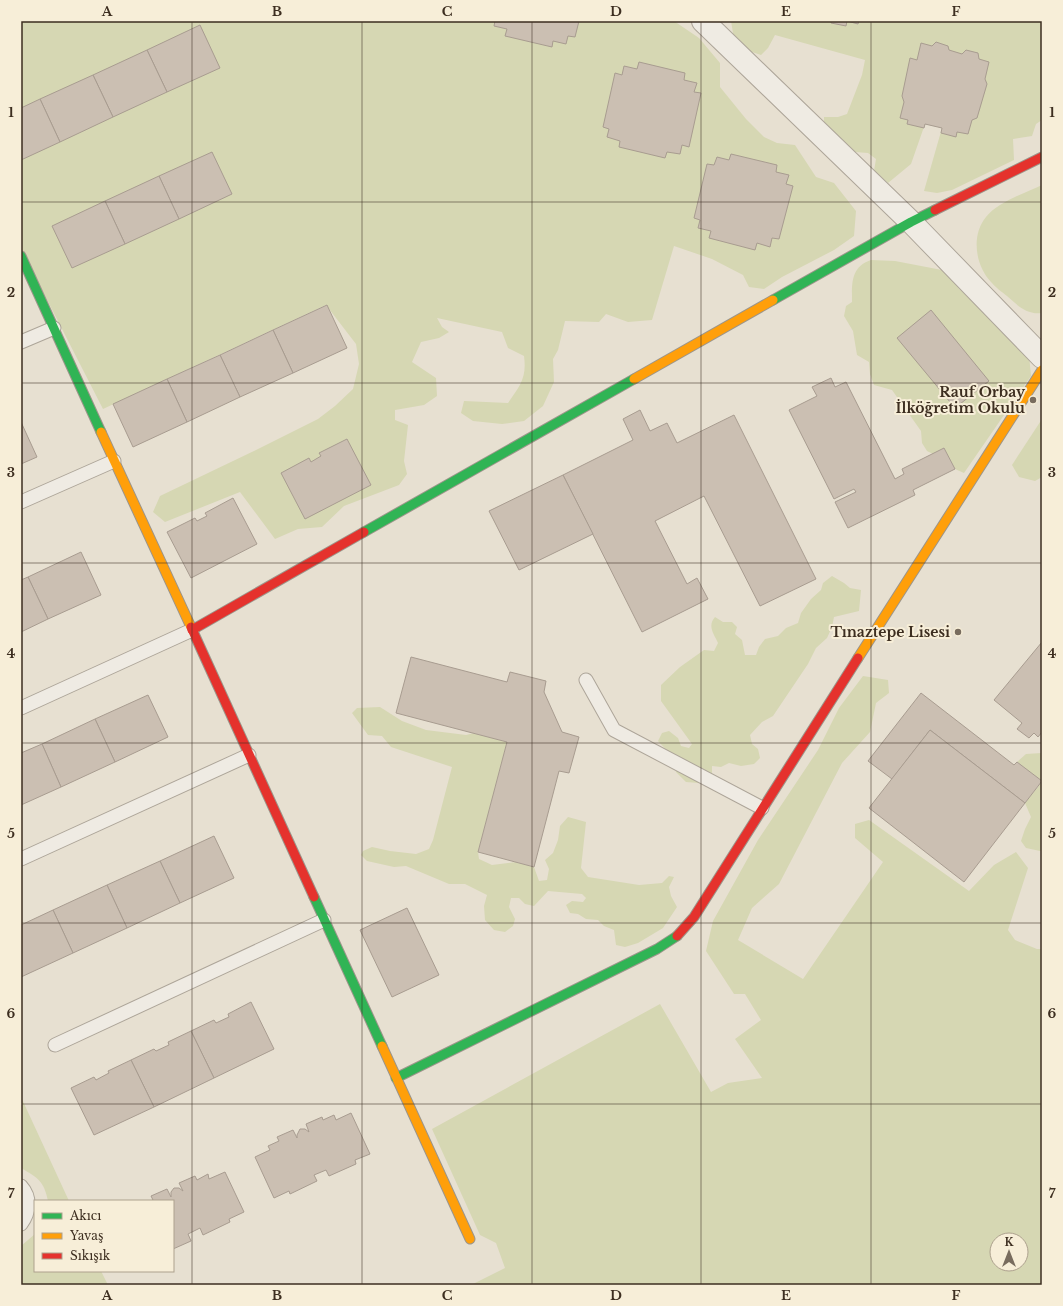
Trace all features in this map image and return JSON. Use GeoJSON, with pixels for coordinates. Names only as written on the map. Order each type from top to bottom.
{"type":"FeatureCollection","features":[{"type":"Feature","properties":{"kind":"street"},"geometry":{"type":"LineString","coordinates":[[703,21],[911,222],[1042,357]]}},
{"type":"Feature","properties":{"kind":"street"},"geometry":{"type":"LineString","coordinates":[[192,630],[911,222],[1042,157]]}},
{"type":"Feature","properties":{"kind":"street"},"geometry":{"type":"LineString","coordinates":[[21,256],[470,1239]]}},
{"type":"Feature","properties":{"kind":"street"},"geometry":{"type":"LineString","coordinates":[[396,1078],[657,949],[676,937],[694,917],[1042,370]]}},
{"type":"Feature","properties":{"kind":"lane"},"geometry":{"type":"LineString","coordinates":[[21,342],[54,328]]}},
{"type":"Feature","properties":{"kind":"lane"},"geometry":{"type":"LineString","coordinates":[[21,502],[114,461]]}},
{"type":"Feature","properties":{"kind":"lane"},"geometry":{"type":"LineString","coordinates":[[21,708],[192,630]]}},
{"type":"Feature","properties":{"kind":"lane"},"geometry":{"type":"LineString","coordinates":[[586,680],[614,730],[762,808]]}},
{"type":"Feature","properties":{"kind":"lane"},"geometry":{"type":"LineString","coordinates":[[21,859],[249,755]]}},
{"type":"Feature","properties":{"kind":"lane"},"geometry":{"type":"LineString","coordinates":[[55,1045],[324,920]]}},
{"type":"Feature","properties":{"kind":"lane"},"geometry":{"type":"LineString","coordinates":[[21,1186],[27,1194],[29,1202],[26,1216],[21,1224]]}},
{"type":"Feature","properties":{"kind":"green space"},"geometry":{"type":"Polygon","coordinates":[[[21,21],[674,21],[699,38],[720,63],[720,87],[746,119],[764,137],[777,143],[795,145],[816,177],[834,183],[856,211],[854,236],[834,250],[782,277],[764,289],[749,287],[743,275],[712,259],[674,246],[652,320],[628,322],[606,314],[599,322],[565,321],[558,350],[553,359],[554,382],[543,406],[524,421],[502,424],[473,421],[461,413],[464,401],[508,403],[522,381],[525,364],[524,356],[508,348],[502,332],[437,318],[442,327],[449,332],[439,338],[421,342],[412,362],[436,378],[437,396],[424,405],[395,410],[395,420],[408,425],[404,461],[407,474],[399,485],[344,506],[322,527],[298,529],[275,539],[240,492],[165,522],[153,512],[160,496],[318,419],[335,406],[353,389],[359,364],[356,344],[326,305],[103,409],[21,249],[21,21]]]}},
{"type":"Feature","properties":{"kind":"green space"},"geometry":{"type":"Polygon","coordinates":[[[731,21],[1042,21],[1042,120],[1036,124],[1032,136],[1013,139],[1014,160],[952,190],[937,193],[924,191],[942,128],[925,124],[911,164],[888,183],[874,171],[876,159],[868,153],[855,152],[837,142],[824,127],[824,117],[838,117],[847,114],[862,75],[865,60],[775,35],[768,48],[761,55],[749,51],[734,39],[731,21]]]}},
{"type":"Feature","properties":{"kind":"green space"},"geometry":{"type":"Polygon","coordinates":[[[1042,185],[1042,313],[1037,313],[1027,311],[1019,306],[991,282],[981,267],[978,259],[977,241],[981,224],[991,212],[1012,198],[1042,185]]]}},
{"type":"Feature","properties":{"kind":"green space"},"geometry":{"type":"Polygon","coordinates":[[[871,260],[895,261],[942,270],[953,279],[959,289],[972,298],[984,310],[993,323],[1001,328],[1029,355],[1031,376],[964,473],[955,469],[944,448],[933,454],[927,451],[922,443],[921,431],[892,390],[874,385],[870,374],[869,362],[857,355],[853,331],[844,316],[846,306],[852,302],[852,283],[856,272],[864,263],[871,260]]]}},
{"type":"Feature","properties":{"kind":"green space"},"geometry":{"type":"Polygon","coordinates":[[[1042,419],[1042,477],[1035,481],[1019,477],[1012,465],[1042,419]]]}},
{"type":"Feature","properties":{"kind":"green space"},"geometry":{"type":"Polygon","coordinates":[[[832,576],[850,588],[861,590],[859,611],[834,617],[832,627],[827,638],[816,648],[808,664],[773,716],[762,722],[750,735],[752,744],[758,749],[760,758],[754,764],[741,766],[729,763],[721,767],[712,766],[712,773],[706,783],[686,782],[676,772],[672,756],[658,741],[662,733],[669,731],[678,738],[681,746],[689,748],[692,744],[661,701],[661,685],[680,667],[704,650],[714,651],[718,643],[711,627],[715,617],[723,622],[732,622],[737,627],[735,634],[742,640],[745,655],[756,655],[759,647],[765,639],[778,636],[786,628],[798,623],[801,613],[811,599],[821,590],[823,583],[832,576]]]}},
{"type":"Feature","properties":{"kind":"green space"},"geometry":{"type":"Polygon","coordinates":[[[863,676],[888,680],[889,693],[876,703],[870,732],[842,763],[779,884],[752,908],[738,940],[803,979],[883,862],[855,838],[855,824],[869,820],[969,891],[994,865],[1016,852],[1028,868],[1008,930],[1015,940],[1037,949],[1042,949],[1042,1285],[471,1285],[505,1268],[496,1243],[480,1235],[432,1129],[660,1004],[711,1092],[728,1083],[762,1078],[735,1039],[761,1020],[745,994],[734,994],[706,951],[713,921],[758,840],[818,750],[839,708],[863,676]]]}},
{"type":"Feature","properties":{"kind":"green space"},"geometry":{"type":"Polygon","coordinates":[[[380,707],[402,721],[426,730],[466,735],[474,733],[507,742],[478,852],[479,859],[492,865],[516,862],[534,867],[539,881],[547,880],[549,869],[545,860],[553,853],[558,840],[560,826],[568,817],[586,822],[581,868],[588,877],[639,885],[662,883],[669,876],[674,877],[669,887],[671,896],[677,907],[663,928],[638,943],[625,947],[616,945],[614,930],[604,926],[598,920],[586,919],[578,914],[570,913],[566,905],[572,901],[583,902],[586,898],[582,894],[548,891],[534,906],[525,904],[519,898],[511,898],[509,907],[515,919],[513,926],[505,932],[494,930],[485,920],[484,906],[487,895],[465,884],[449,884],[406,866],[394,867],[367,861],[361,855],[363,851],[372,847],[416,854],[429,849],[433,840],[452,767],[391,747],[382,736],[368,735],[352,713],[357,708],[380,707]]]}},
{"type":"Feature","properties":{"kind":"green space"},"geometry":{"type":"Polygon","coordinates":[[[1042,753],[1042,782],[1017,762],[1026,754],[1042,753]]]}},
{"type":"Feature","properties":{"kind":"green space"},"geometry":{"type":"Polygon","coordinates":[[[1042,782],[1042,851],[1040,851],[1026,848],[1021,841],[1031,817],[1025,803],[1042,782]]]}},
{"type":"Feature","properties":{"kind":"green space"},"geometry":{"type":"Polygon","coordinates":[[[21,1097],[69,1200],[48,1200],[42,1184],[21,1168],[21,1097]]]}},
{"type":"Feature","properties":{"kind":"green space"},"geometry":{"type":"Polygon","coordinates":[[[34,1235],[34,1272],[102,1272],[108,1285],[21,1285],[21,1246],[34,1235]]]}},
{"type":"Feature","properties":{"kind":"building"},"geometry":{"type":"Polygon","coordinates":[[[495,21],[579,21],[575,37],[568,36],[566,44],[553,41],[552,47],[505,36],[507,29],[494,26],[495,21]]]}},
{"type":"Feature","properties":{"kind":"building"},"geometry":{"type":"Polygon","coordinates":[[[831,21],[847,21],[846,26],[831,23],[831,21]]]}},
{"type":"Feature","properties":{"kind":"building"},"geometry":{"type":"Polygon","coordinates":[[[847,21],[859,21],[858,24],[847,21]]]}},
{"type":"Feature","properties":{"kind":"building"},"geometry":{"type":"Polygon","coordinates":[[[200,25],[220,68],[167,92],[147,50],[200,25]]]}},
{"type":"Feature","properties":{"kind":"building"},"geometry":{"type":"Polygon","coordinates":[[[936,42],[948,46],[949,50],[962,54],[966,50],[978,53],[979,59],[989,62],[985,79],[987,84],[977,118],[972,120],[968,134],[957,132],[956,137],[941,133],[942,128],[925,124],[924,128],[907,124],[908,120],[900,118],[904,102],[902,96],[910,58],[917,60],[921,43],[932,46],[936,42]]]}},
{"type":"Feature","properties":{"kind":"building"},"geometry":{"type":"Polygon","coordinates":[[[147,50],[167,92],[113,117],[93,75],[147,50]]]}},
{"type":"Feature","properties":{"kind":"building"},"geometry":{"type":"Polygon","coordinates":[[[639,62],[685,73],[684,80],[697,83],[694,92],[701,93],[689,147],[682,145],[680,154],[667,152],[665,158],[619,147],[620,141],[607,137],[609,129],[603,127],[615,73],[622,75],[624,66],[637,69],[639,62]]]}},
{"type":"Feature","properties":{"kind":"building"},"geometry":{"type":"Polygon","coordinates":[[[93,75],[113,117],[60,142],[40,99],[93,75]]]}},
{"type":"Feature","properties":{"kind":"building"},"geometry":{"type":"Polygon","coordinates":[[[40,99],[60,142],[21,160],[21,108],[40,99]]]}},
{"type":"Feature","properties":{"kind":"building"},"geometry":{"type":"Polygon","coordinates":[[[212,152],[232,194],[179,219],[159,176],[212,152]]]}},
{"type":"Feature","properties":{"kind":"building"},"geometry":{"type":"Polygon","coordinates":[[[731,154],[777,165],[776,172],[789,175],[786,184],[793,186],[779,239],[772,238],[770,247],[757,243],[755,250],[709,238],[711,231],[698,228],[700,220],[694,218],[707,164],[714,165],[717,157],[729,160],[731,154]]]}},
{"type":"Feature","properties":{"kind":"building"},"geometry":{"type":"Polygon","coordinates":[[[159,176],[179,219],[125,244],[105,201],[159,176]]]}},
{"type":"Feature","properties":{"kind":"building"},"geometry":{"type":"Polygon","coordinates":[[[105,201],[125,244],[72,268],[52,226],[105,201]]]}},
{"type":"Feature","properties":{"kind":"building"},"geometry":{"type":"Polygon","coordinates":[[[327,305],[347,348],[293,373],[273,330],[327,305]]]}},
{"type":"Feature","properties":{"kind":"building"},"geometry":{"type":"Polygon","coordinates":[[[931,310],[989,381],[955,408],[897,338],[931,310]]]}},
{"type":"Feature","properties":{"kind":"building"},"geometry":{"type":"Polygon","coordinates":[[[273,330],[293,373],[240,397],[220,355],[273,330]]]}},
{"type":"Feature","properties":{"kind":"building"},"geometry":{"type":"Polygon","coordinates":[[[220,355],[240,397],[187,422],[167,379],[220,355]]]}},
{"type":"Feature","properties":{"kind":"building"},"geometry":{"type":"Polygon","coordinates":[[[831,378],[835,387],[846,382],[895,479],[904,474],[902,469],[944,448],[955,469],[913,490],[915,495],[848,528],[835,502],[856,492],[854,489],[834,499],[789,410],[817,396],[812,387],[831,378]]]}},
{"type":"Feature","properties":{"kind":"building"},"geometry":{"type":"Polygon","coordinates":[[[167,379],[187,422],[133,447],[113,404],[167,379]]]}},
{"type":"Feature","properties":{"kind":"building"},"geometry":{"type":"Polygon","coordinates":[[[640,410],[650,431],[667,423],[677,443],[734,415],[816,579],[760,606],[704,496],[655,521],[687,584],[697,578],[708,599],[642,632],[563,475],[633,440],[623,419],[640,410]]]}},
{"type":"Feature","properties":{"kind":"building"},"geometry":{"type":"Polygon","coordinates":[[[21,422],[37,457],[21,464],[21,422]]]}},
{"type":"Feature","properties":{"kind":"building"},"geometry":{"type":"Polygon","coordinates":[[[347,439],[371,485],[305,519],[281,473],[309,458],[311,462],[321,456],[319,453],[347,439]]]}},
{"type":"Feature","properties":{"kind":"building"},"geometry":{"type":"Polygon","coordinates":[[[563,475],[593,534],[519,570],[489,511],[563,475]]]}},
{"type":"Feature","properties":{"kind":"building"},"geometry":{"type":"Polygon","coordinates":[[[233,498],[257,544],[191,578],[167,532],[195,518],[197,521],[207,516],[205,513],[233,498]]]}},
{"type":"Feature","properties":{"kind":"building"},"geometry":{"type":"Polygon","coordinates":[[[81,552],[101,595],[48,619],[28,577],[81,552]]]}},
{"type":"Feature","properties":{"kind":"building"},"geometry":{"type":"Polygon","coordinates":[[[28,577],[48,619],[21,632],[21,580],[28,577]]]}},
{"type":"Feature","properties":{"kind":"building"},"geometry":{"type":"Polygon","coordinates":[[[1042,642],[1042,732],[1038,737],[1034,733],[1029,738],[1017,729],[1022,723],[994,700],[1042,642]]]}},
{"type":"Feature","properties":{"kind":"building"},"geometry":{"type":"Polygon","coordinates":[[[411,657],[507,682],[510,672],[546,681],[544,692],[562,732],[579,737],[569,773],[559,771],[534,867],[478,852],[507,742],[396,713],[411,657]]]}},
{"type":"Feature","properties":{"kind":"building"},"geometry":{"type":"Polygon","coordinates":[[[921,693],[1014,765],[1017,762],[1042,781],[1025,803],[930,730],[892,779],[868,761],[921,693]]]}},
{"type":"Feature","properties":{"kind":"building"},"geometry":{"type":"Polygon","coordinates":[[[148,695],[168,737],[115,762],[95,719],[148,695]]]}},
{"type":"Feature","properties":{"kind":"building"},"geometry":{"type":"Polygon","coordinates":[[[95,719],[115,762],[61,787],[42,744],[95,719]]]}},
{"type":"Feature","properties":{"kind":"building"},"geometry":{"type":"Polygon","coordinates":[[[930,730],[1025,803],[964,882],[869,808],[930,730]]]}},
{"type":"Feature","properties":{"kind":"building"},"geometry":{"type":"Polygon","coordinates":[[[42,744],[61,787],[21,805],[21,753],[42,744]]]}},
{"type":"Feature","properties":{"kind":"building"},"geometry":{"type":"Polygon","coordinates":[[[214,836],[234,878],[180,903],[160,861],[214,836]]]}},
{"type":"Feature","properties":{"kind":"building"},"geometry":{"type":"Polygon","coordinates":[[[160,861],[180,903],[127,928],[107,885],[160,861]]]}},
{"type":"Feature","properties":{"kind":"building"},"geometry":{"type":"Polygon","coordinates":[[[107,885],[127,928],[73,953],[53,910],[107,885]]]}},
{"type":"Feature","properties":{"kind":"building"},"geometry":{"type":"Polygon","coordinates":[[[407,908],[439,975],[392,997],[360,930],[407,908]]]}},
{"type":"Feature","properties":{"kind":"building"},"geometry":{"type":"Polygon","coordinates":[[[53,910],[73,953],[21,977],[21,925],[53,910]]]}},
{"type":"Feature","properties":{"kind":"building"},"geometry":{"type":"Polygon","coordinates":[[[251,1002],[274,1049],[214,1078],[191,1031],[214,1020],[216,1023],[229,1017],[228,1014],[251,1002]]]}},
{"type":"Feature","properties":{"kind":"building"},"geometry":{"type":"Polygon","coordinates":[[[191,1031],[214,1078],[154,1107],[131,1060],[154,1049],[156,1051],[169,1045],[168,1042],[191,1031]]]}},
{"type":"Feature","properties":{"kind":"building"},"geometry":{"type":"Polygon","coordinates":[[[131,1060],[154,1107],[94,1135],[71,1088],[94,1077],[96,1080],[109,1073],[108,1071],[131,1060]]]}},
{"type":"Feature","properties":{"kind":"building"},"geometry":{"type":"Polygon","coordinates":[[[351,1113],[370,1154],[355,1160],[356,1164],[329,1176],[326,1170],[314,1175],[317,1181],[290,1194],[289,1191],[274,1198],[255,1157],[270,1150],[268,1146],[279,1141],[277,1137],[293,1130],[297,1138],[300,1129],[305,1129],[309,1132],[306,1124],[322,1117],[323,1120],[334,1115],[336,1120],[351,1113]]]}},
{"type":"Feature","properties":{"kind":"building"},"geometry":{"type":"Polygon","coordinates":[[[225,1172],[244,1212],[229,1219],[230,1222],[203,1235],[200,1228],[188,1234],[191,1241],[174,1249],[174,1200],[153,1200],[151,1196],[167,1189],[171,1197],[171,1192],[174,1188],[179,1188],[183,1191],[179,1183],[195,1176],[197,1180],[208,1174],[209,1179],[225,1172]]]}},
{"type":"Feature","properties":{"kind":"traffic: fast"},"geometry":{"type":"LineString","coordinates":[[773,300],[935,210]]}},
{"type":"Feature","properties":{"kind":"traffic: fast"},"geometry":{"type":"LineString","coordinates":[[21,256],[101,432]]}},
{"type":"Feature","properties":{"kind":"traffic: fast"},"geometry":{"type":"LineString","coordinates":[[364,532],[634,379]]}},
{"type":"Feature","properties":{"kind":"traffic: fast"},"geometry":{"type":"LineString","coordinates":[[314,897],[382,1046]]}},
{"type":"Feature","properties":{"kind":"traffic: fast"},"geometry":{"type":"LineString","coordinates":[[396,1078],[657,949],[677,936]]}},
{"type":"Feature","properties":{"kind":"traffic: slow"},"geometry":{"type":"LineString","coordinates":[[634,379],[773,300]]}},
{"type":"Feature","properties":{"kind":"traffic: slow"},"geometry":{"type":"LineString","coordinates":[[858,658],[1042,370]]}},
{"type":"Feature","properties":{"kind":"traffic: slow"},"geometry":{"type":"LineString","coordinates":[[101,432],[191,627]]}},
{"type":"Feature","properties":{"kind":"traffic: slow"},"geometry":{"type":"LineString","coordinates":[[382,1046],[470,1239]]}},
{"type":"Feature","properties":{"kind":"traffic: jam"},"geometry":{"type":"LineString","coordinates":[[935,210],[1042,157]]}},
{"type":"Feature","properties":{"kind":"traffic: jam"},"geometry":{"type":"LineString","coordinates":[[192,630],[364,532]]}},
{"type":"Feature","properties":{"kind":"traffic: jam"},"geometry":{"type":"LineString","coordinates":[[191,627],[314,897]]}},
{"type":"Feature","properties":{"kind":"traffic: jam"},"geometry":{"type":"LineString","coordinates":[[677,936],[694,917],[858,658]]}},
{"type":"Feature","properties":{"kind":"place","name":"Rauf Orbay İlköğretim Okulu"},"geometry":{"type":"Point","coordinates":[1033,400]}},
{"type":"Feature","properties":{"kind":"place","name":"Tınaztepe Lisesi"},"geometry":{"type":"Point","coordinates":[958,632]}}]}
